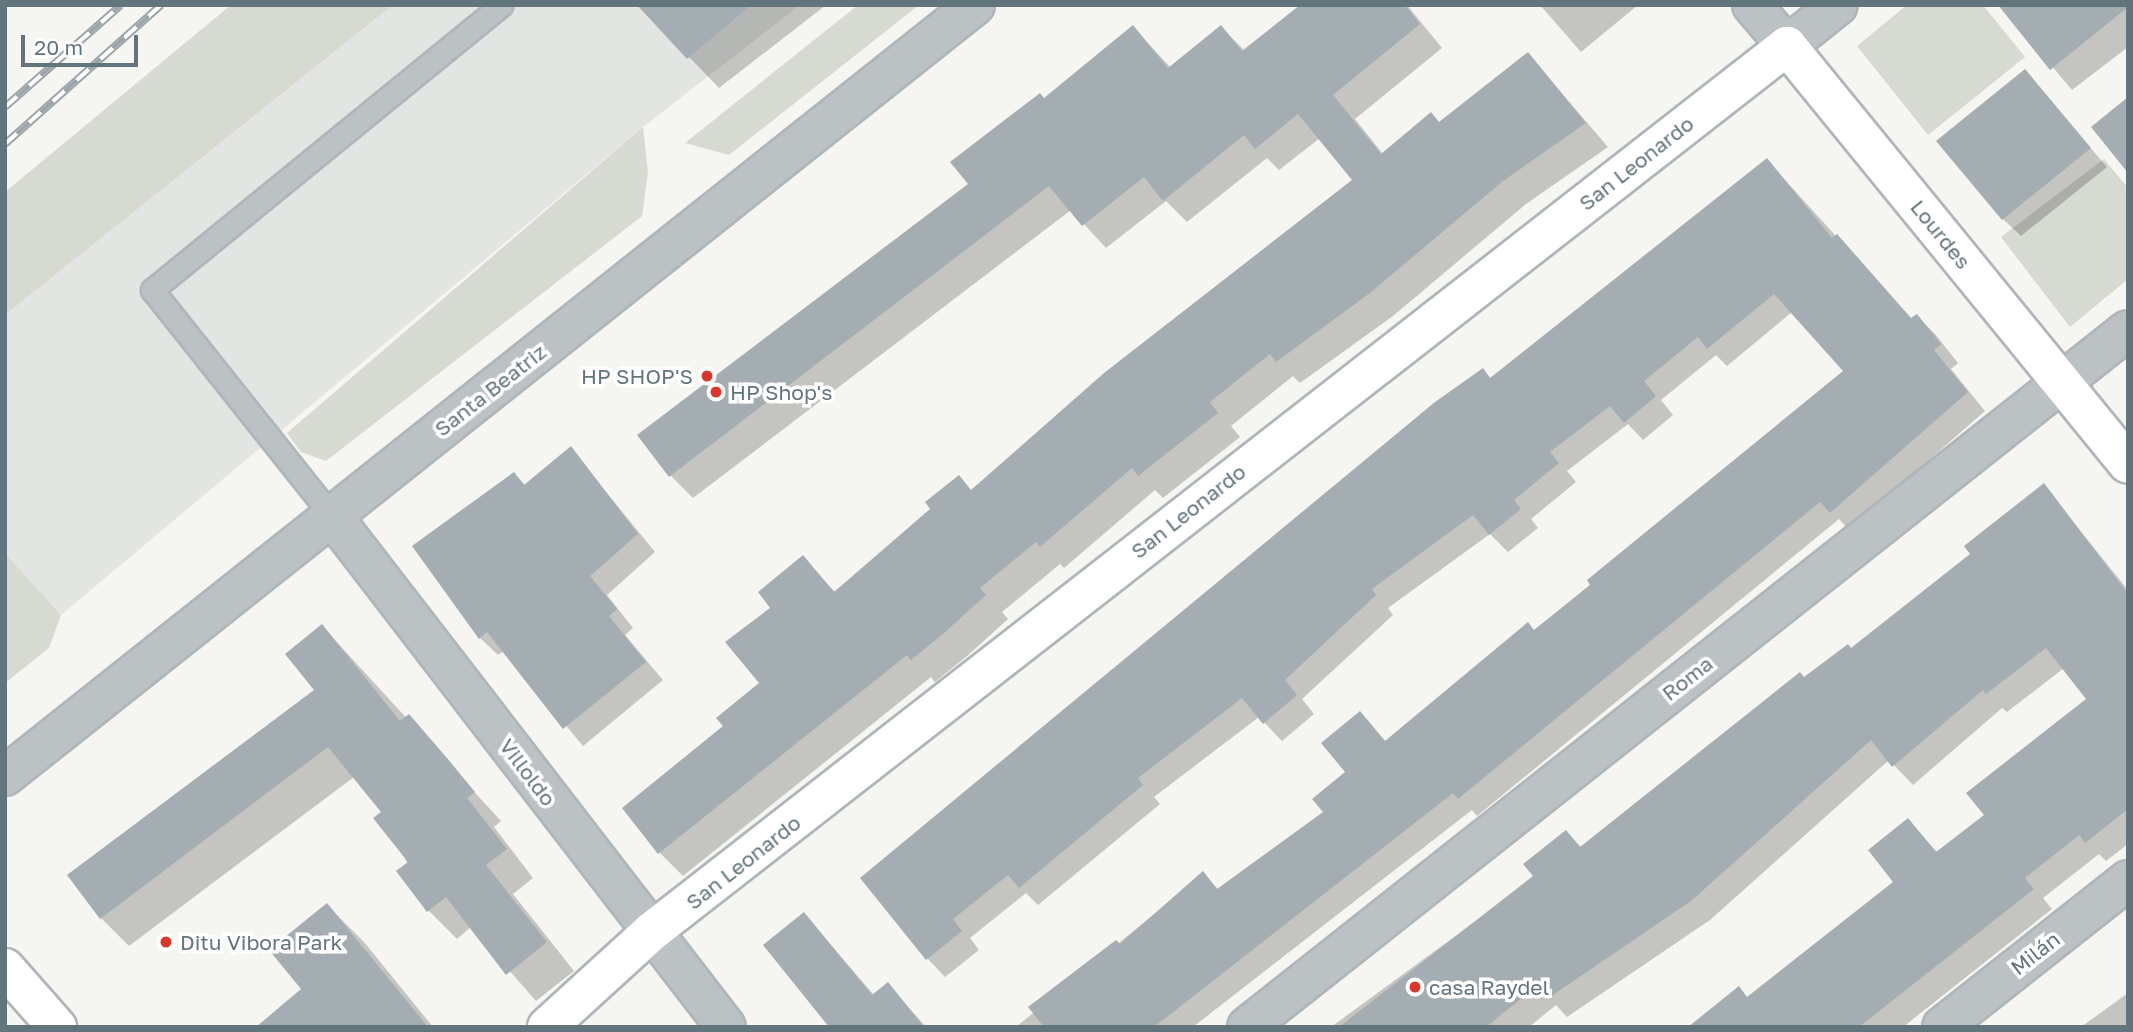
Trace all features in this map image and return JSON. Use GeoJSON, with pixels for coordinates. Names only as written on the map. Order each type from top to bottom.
{"type":"FeatureCollection","features":[{"type":"Feature","properties":{"kind":"street","name":"Santa Beatriz"},"geometry":{"type":"LineString","coordinates":[[5,776],[975,5]]}},
{"type":"Feature","properties":{"kind":"street","name":"Lourdes"},"geometry":{"type":"LineString","coordinates":[[1752,5],[2128,464]]}},
{"type":"Feature","properties":{"kind":"street","name":"San Leonardo"},"geometry":{"type":"LineString","coordinates":[[547,1027],[651,932],[1838,5]]}},
{"type":"Feature","properties":{"kind":"street","name":"Roma"},"geometry":{"type":"LineString","coordinates":[[1247,1027],[2128,330]]}},
{"type":"Feature","properties":{"kind":"street","name":"Villoldo"},"geometry":{"type":"LineString","coordinates":[[332,516],[726,1027]]}},
{"type":"Feature","properties":{"kind":"street","name":"Milán"},"geometry":{"type":"LineString","coordinates":[[1942,1027],[2128,880]]}},
{"type":"Feature","properties":{"kind":"street"},"geometry":{"type":"LineString","coordinates":[[5,968],[57,1027]]}},
{"type":"Feature","properties":{"kind":"lane"},"geometry":{"type":"LineString","coordinates":[[332,516],[152,290],[502,5]]}},
{"type":"Feature","properties":{"kind":"shaded area"},"geometry":{"type":"Polygon","coordinates":[[[231,5],[393,5],[5,315],[5,192],[231,5]]]}},
{"type":"Feature","properties":{"kind":"shaded area"},"geometry":{"type":"Polygon","coordinates":[[[393,5],[800,5],[643,127],[61,615],[5,553],[5,315],[393,5]]]}},
{"type":"Feature","properties":{"kind":"shaded area"},"geometry":{"type":"Polygon","coordinates":[[[858,5],[919,5],[729,155],[685,143],[858,5]]]}},
{"type":"Feature","properties":{"kind":"shaded area"},"geometry":{"type":"Polygon","coordinates":[[[1907,5],[1983,5],[2025,57],[1928,135],[1857,46],[1907,5]]]}},
{"type":"Feature","properties":{"kind":"shaded area"},"geometry":{"type":"Polygon","coordinates":[[[643,127],[648,172],[642,216],[326,461],[301,452],[287,433],[643,127]]]}},
{"type":"Feature","properties":{"kind":"shaded area"},"geometry":{"type":"Polygon","coordinates":[[[2104,159],[2128,188],[2128,279],[2070,327],[2001,237],[2104,159]]]}},
{"type":"Feature","properties":{"kind":"shaded area"},"geometry":{"type":"Polygon","coordinates":[[[5,553],[61,615],[49,648],[5,683],[5,553]]]}},
{"type":"Feature","properties":{"kind":"building"},"geometry":{"type":"Polygon","coordinates":[[[637,5],[751,5],[687,59],[637,5]]]}},
{"type":"Feature","properties":{"kind":"building"},"geometry":{"type":"Polygon","coordinates":[[[1300,5],[1405,5],[1420,24],[1333,95],[1381,154],[1431,112],[1439,122],[1528,52],[1586,123],[1503,181],[1370,293],[1276,362],[1270,354],[1210,402],[1218,413],[1138,476],[1132,468],[1040,547],[1036,542],[980,588],[986,595],[944,633],[911,660],[907,655],[658,854],[622,808],[723,726],[716,718],[759,683],[725,642],[770,608],[758,592],[803,555],[834,592],[930,509],[925,502],[959,475],[971,490],[1104,373],[1352,180],[1298,114],[1255,149],[1244,135],[1163,201],[1144,177],[1082,226],[1049,186],[669,477],[637,435],[968,184],[950,162],[1040,93],[1044,98],[1133,25],[1168,68],[1221,25],[1242,51],[1300,5]]]}},
{"type":"Feature","properties":{"kind":"building"},"geometry":{"type":"Polygon","coordinates":[[[1998,5],[2128,5],[2128,7],[2050,70],[1998,5]]]}},
{"type":"Feature","properties":{"kind":"building"},"geometry":{"type":"Polygon","coordinates":[[[2025,69],[2091,148],[2002,220],[1936,141],[2025,69]]]}},
{"type":"Feature","properties":{"kind":"building"},"geometry":{"type":"Polygon","coordinates":[[[2128,97],[2128,173],[2091,127],[2128,97]]]}},
{"type":"Feature","properties":{"kind":"building"},"geometry":{"type":"Polygon","coordinates":[[[1767,158],[1832,238],[1837,234],[1911,318],[1917,314],[1941,344],[1934,350],[1968,392],[1830,513],[1820,502],[1458,799],[1453,793],[1154,1027],[1044,1027],[1028,1007],[1116,940],[1120,944],[1203,871],[1217,889],[1323,812],[1312,799],[1345,772],[1321,743],[1360,711],[1385,741],[1528,622],[1534,630],[1590,585],[1587,580],[1843,371],[1774,294],[1707,349],[1698,337],[1644,381],[1656,396],[1624,423],[1610,406],[1550,452],[1559,463],[1514,500],[1521,509],[1489,535],[1473,515],[1372,589],[1376,595],[1285,680],[1297,695],[1263,724],[1242,698],[1138,778],[1143,785],[1019,888],[1008,875],[953,919],[962,931],[926,960],[860,878],[1435,402],[1483,368],[1490,378],[1767,158]]]}},
{"type":"Feature","properties":{"kind":"building"},"geometry":{"type":"Polygon","coordinates":[[[571,446],[638,534],[590,576],[617,609],[609,616],[646,662],[563,729],[487,632],[479,639],[412,546],[514,472],[524,485],[571,446]]]}},
{"type":"Feature","properties":{"kind":"building"},"geometry":{"type":"Polygon","coordinates":[[[2044,483],[2128,594],[2128,809],[2085,843],[2079,835],[2025,878],[2034,889],[1859,1027],[1688,1027],[1739,986],[1747,997],[1893,882],[1868,850],[1908,818],[1936,852],[1984,815],[1966,793],[2086,699],[2046,648],[1986,694],[1983,690],[1892,767],[1871,740],[1691,901],[1547,999],[1537,986],[1486,1027],[1339,1027],[1533,876],[1523,864],[1566,830],[1580,847],[1800,672],[1804,677],[1848,644],[1851,648],[1970,554],[1964,546],[2044,483]]]}},
{"type":"Feature","properties":{"kind":"building"},"geometry":{"type":"Polygon","coordinates":[[[322,624],[400,721],[409,714],[475,792],[467,798],[507,849],[486,865],[547,942],[506,975],[446,897],[427,912],[396,871],[408,862],[373,818],[381,812],[328,747],[100,919],[67,875],[314,690],[285,654],[322,624]]]}},
{"type":"Feature","properties":{"kind":"building"},"geometry":{"type":"Polygon","coordinates":[[[327,903],[428,1027],[256,1027],[301,989],[269,950],[327,903]]]}},
{"type":"Feature","properties":{"kind":"building"},"geometry":{"type":"Polygon","coordinates":[[[804,912],[872,995],[888,982],[924,1027],[829,1027],[763,945],[804,912]]]}},
{"type":"Feature","properties":{"kind":"railway"},"geometry":{"type":"LineString","coordinates":[[5,107],[121,5]]}},
{"type":"Feature","properties":{"kind":"railway"},"geometry":{"type":"LineString","coordinates":[[5,144],[161,5]]}},
{"type":"Feature","properties":{"kind":"place","name":"HP SHOP'S"},"geometry":{"type":"Point","coordinates":[707,376]}},
{"type":"Feature","properties":{"kind":"place","name":"HP Shop's"},"geometry":{"type":"Point","coordinates":[716,392]}},
{"type":"Feature","properties":{"kind":"place","name":"Ditu Vibora Park"},"geometry":{"type":"Point","coordinates":[166,942]}},
{"type":"Feature","properties":{"kind":"place","name":"casa Raydel"},"geometry":{"type":"Point","coordinates":[1415,987]}}]}
